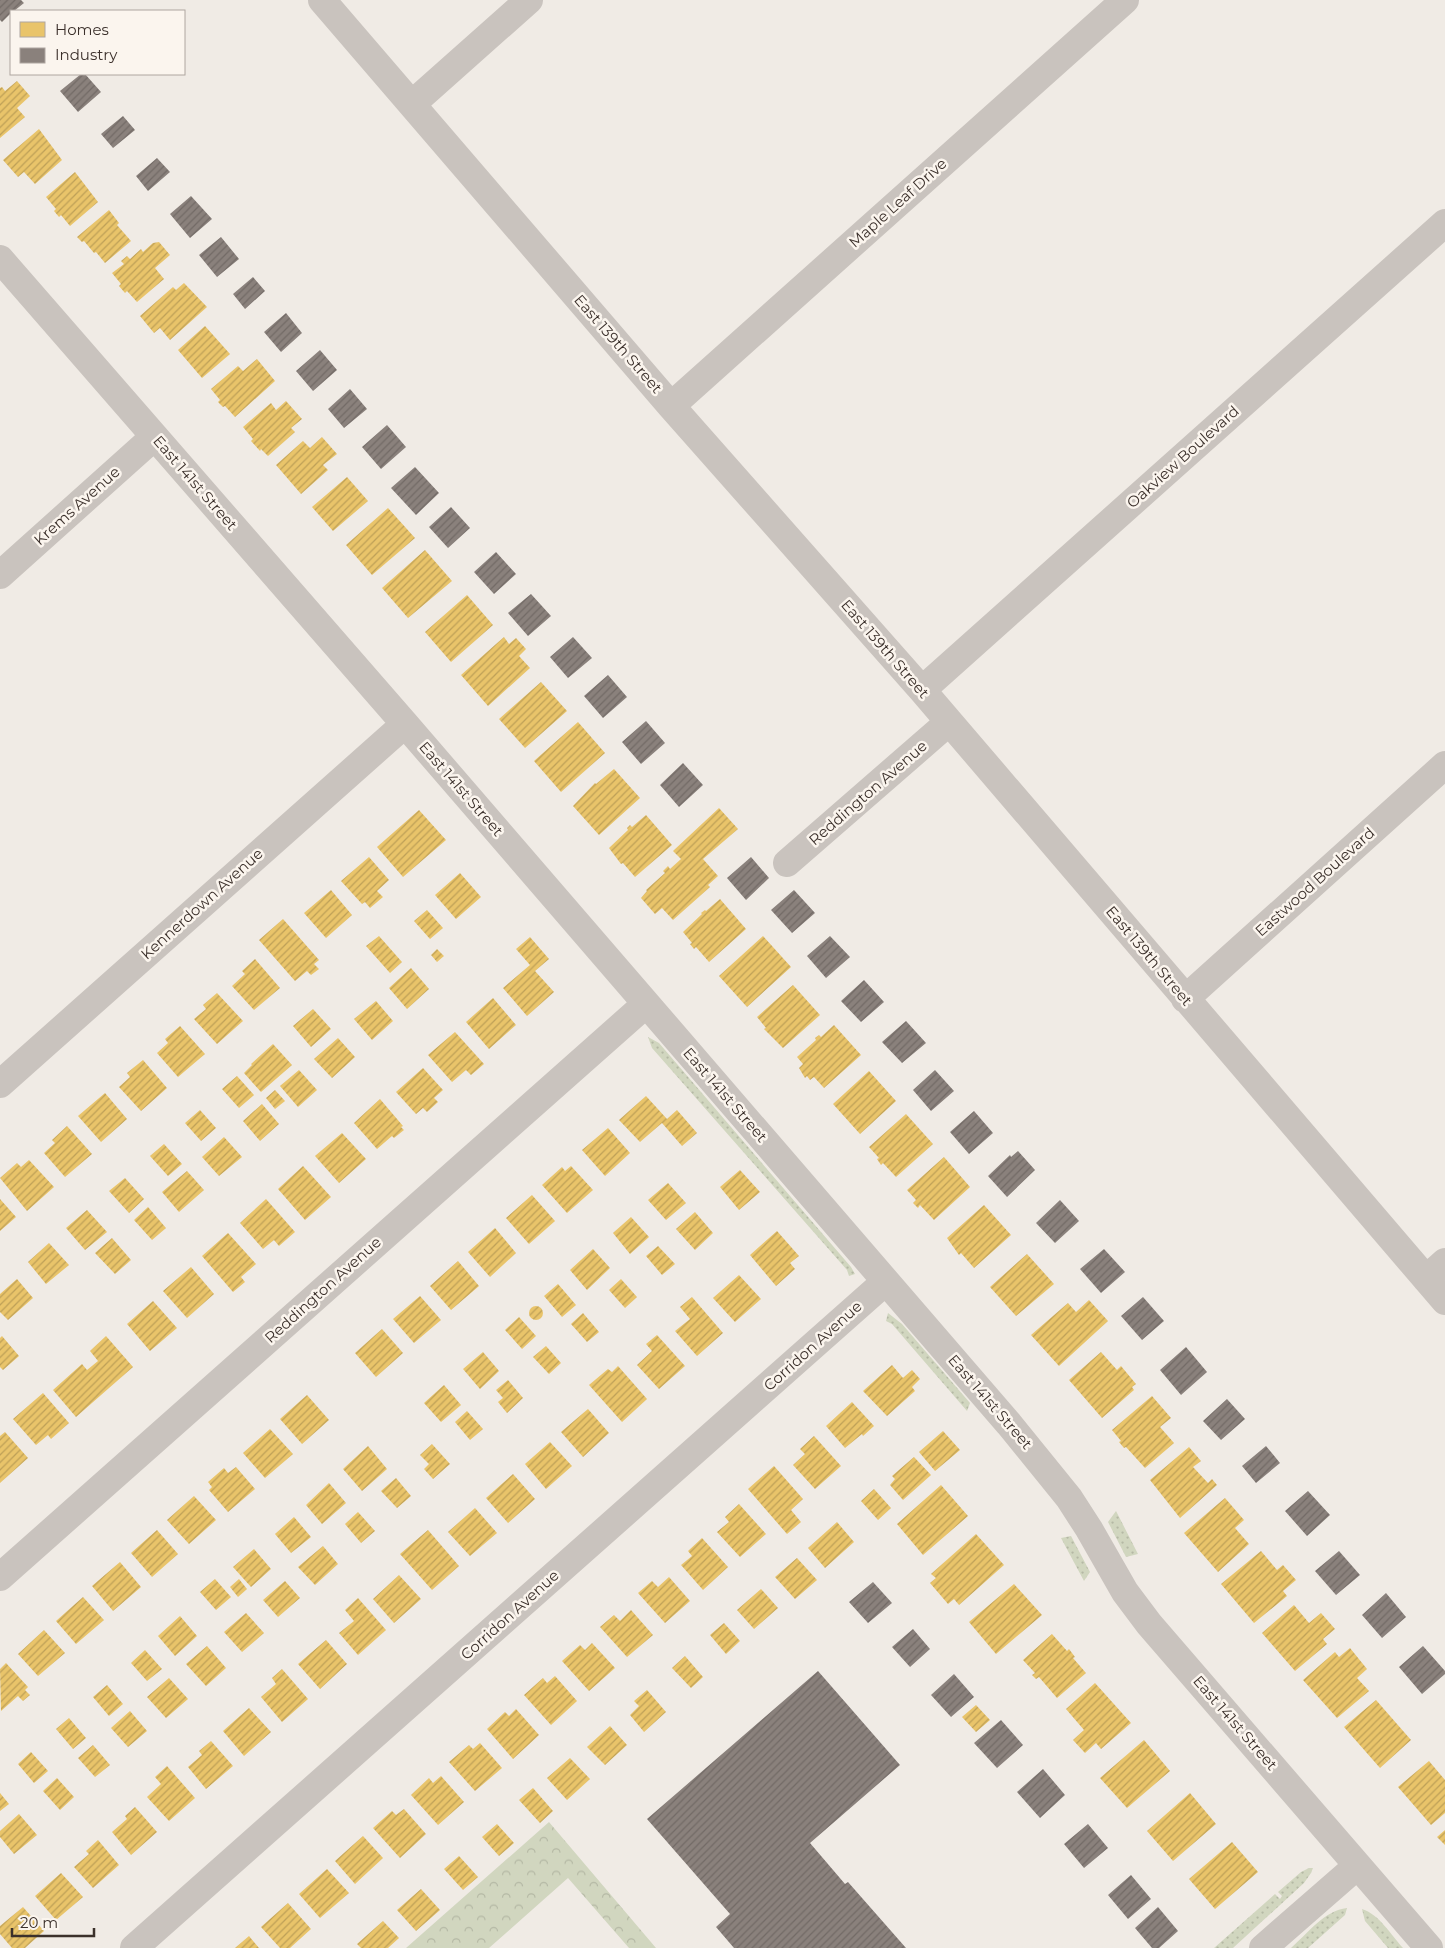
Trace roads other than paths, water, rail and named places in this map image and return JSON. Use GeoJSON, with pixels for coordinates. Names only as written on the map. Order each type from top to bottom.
{"type":"FeatureCollection","features":[{"type":"Feature","properties":{"kind":"street","name":"East 139th Street"},"geometry":{"type":"LineString","coordinates":[[322,0],[671,406],[922,690],[1185,999],[1435,1270],[1445,1301]]}},
{"type":"Feature","properties":{"kind":"street"},"geometry":{"type":"LineString","coordinates":[[412,104],[529,0]]}},
{"type":"Feature","properties":{"kind":"street","name":"Maple Leaf Drive"},"geometry":{"type":"LineString","coordinates":[[671,406],[1125,0]]}},
{"type":"Feature","properties":{"kind":"street","name":"Oakview Boulevard"},"geometry":{"type":"LineString","coordinates":[[922,690],[1445,224]]}},
{"type":"Feature","properties":{"kind":"street","name":"East 141st Street"},"geometry":{"type":"LineString","coordinates":[[0,259],[405,724],[1050,1473],[1089,1528],[1125,1592],[1149,1624],[1428,1948]]}},
{"type":"Feature","properties":{"kind":"street","name":"Krems Avenue"},"geometry":{"type":"LineString","coordinates":[[0,575],[154,437]]}},
{"type":"Feature","properties":{"kind":"street","name":"Reddington Avenue"},"geometry":{"type":"LineString","coordinates":[[787,863],[949,722]]}},
{"type":"Feature","properties":{"kind":"street","name":"Kennerdown Avenue"},"geometry":{"type":"LineString","coordinates":[[0,1084],[405,724]]}},
{"type":"Feature","properties":{"kind":"street","name":"Eastwood Boulevard"},"geometry":{"type":"LineString","coordinates":[[1185,999],[1445,765]]}},
{"type":"Feature","properties":{"kind":"street","name":"Reddington Avenue"},"geometry":{"type":"LineString","coordinates":[[0,1577],[646,1004]]}},
{"type":"Feature","properties":{"kind":"street","name":"Corridon Avenue"},"geometry":{"type":"LineString","coordinates":[[134,1948],[885,1282]]}},
{"type":"Feature","properties":{"kind":"street"},"geometry":{"type":"LineString","coordinates":[[1263,1948],[1357,1866]]}}]}
